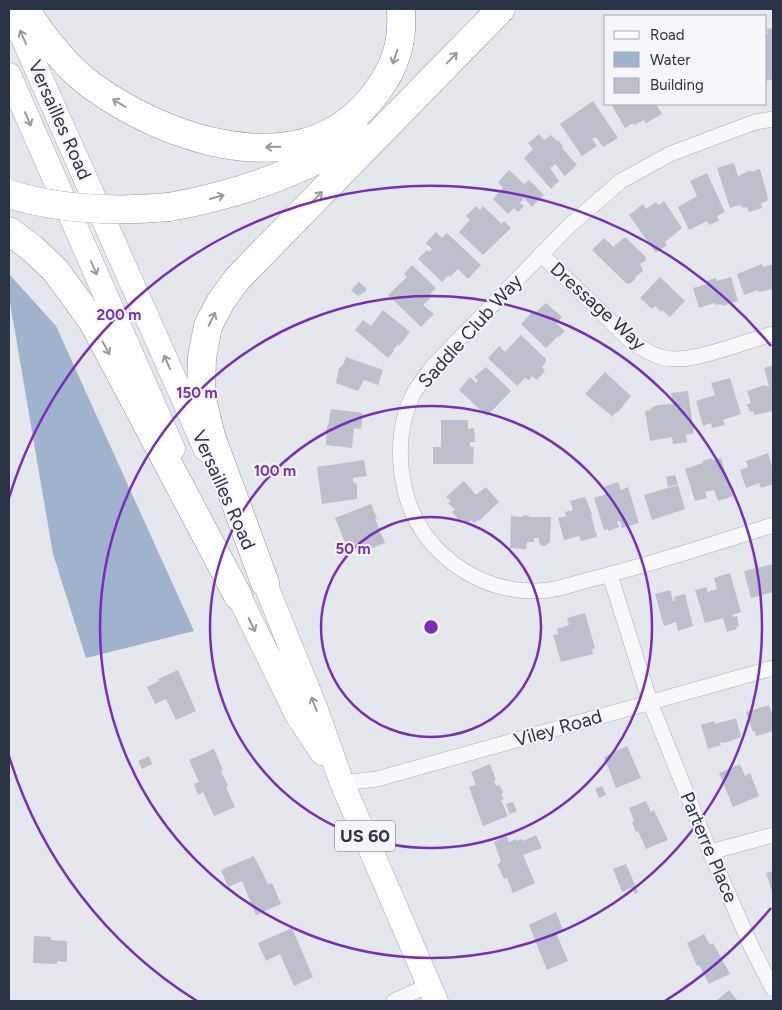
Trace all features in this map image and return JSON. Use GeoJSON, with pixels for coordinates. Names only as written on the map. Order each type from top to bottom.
{"type":"FeatureCollection","features":[{"type":"Feature","properties":{"kind":"highway"},"geometry":{"type":"LineString","coordinates":[[25,9],[39,30],[65,61],[90,84],[117,103],[172,130],[232,146],[258,148],[287,147],[311,141],[334,131],[352,119],[385,80],[394,60],[400,39],[401,9]]}},
{"type":"Feature","properties":{"kind":"highway"},"geometry":{"type":"LineString","coordinates":[[265,583],[211,436],[201,395],[202,357],[208,326],[221,301],[238,278],[501,9]]}},
{"type":"Feature","properties":{"kind":"highway"},"geometry":{"type":"LineString","coordinates":[[9,194],[82,208],[139,210],[170,207],[200,201],[240,190],[311,163],[338,150],[418,93]]}},
{"type":"Feature","properties":{"kind":"highway"},"geometry":{"type":"LineString","coordinates":[[9,231],[56,270],[93,322],[238,596]]}},
{"type":"Feature","properties":{"kind":"main road","name":"Versailles Road"},"geometry":{"type":"LineString","coordinates":[[10,9],[265,583],[315,707],[342,783],[432,993]]}},
{"type":"Feature","properties":{"kind":"main road","name":"Versailles Road"},"geometry":{"type":"LineString","coordinates":[[9,75],[238,596],[296,715],[342,783]]}},
{"type":"Feature","properties":{"kind":"street","name":"Saddle Club Way"},"geometry":{"type":"LineString","coordinates":[[773,119],[755,122],[670,154],[622,181],[569,226],[433,366],[410,401],[404,421],[400,465],[404,489],[411,512],[439,552],[470,575],[503,587],[533,592],[610,575],[773,524]]}},
{"type":"Feature","properties":{"kind":"street","name":"Dressage Way"},"geometry":{"type":"LineString","coordinates":[[541,254],[631,341],[644,350],[662,358],[680,359],[699,356],[773,334]]}},
{"type":"Feature","properties":{"kind":"street"},"geometry":{"type":"LineString","coordinates":[[610,575],[650,702]]}},
{"type":"Feature","properties":{"kind":"street","name":"Viley Road"},"geometry":{"type":"LineString","coordinates":[[342,783],[377,779],[773,668]]}},
{"type":"Feature","properties":{"kind":"street","name":"Parterre Place"},"geometry":{"type":"LineString","coordinates":[[650,702],[710,852],[751,946],[773,989]]}},
{"type":"Feature","properties":{"kind":"street"},"geometry":{"type":"LineString","coordinates":[[710,852],[773,835]]}},
{"type":"Feature","properties":{"kind":"street"},"geometry":{"type":"LineString","coordinates":[[394,1001],[432,993]]}},
{"type":"Feature","properties":{"kind":"water"},"geometry":{"type":"Polygon","coordinates":[[[9,274],[56,326],[194,631],[86,658],[53,554],[9,297],[9,274]]]}},
{"type":"Feature","properties":{"kind":"building"},"geometry":{"type":"Polygon","coordinates":[[[773,28],[773,79],[767,81],[768,33],[767,29],[773,28]]]}},
{"type":"Feature","properties":{"kind":"building"},"geometry":{"type":"Polygon","coordinates":[[[593,101],[618,138],[603,147],[596,137],[592,139],[597,146],[582,156],[560,124],[593,101]]]}},
{"type":"Feature","properties":{"kind":"building"},"geometry":{"type":"Polygon","coordinates":[[[657,105],[662,114],[646,123],[644,120],[634,125],[633,123],[625,128],[612,106],[657,105]]]}},
{"type":"Feature","properties":{"kind":"building"},"geometry":{"type":"Polygon","coordinates":[[[539,134],[544,140],[551,135],[558,140],[563,146],[562,148],[577,165],[565,176],[555,164],[550,168],[559,181],[551,189],[524,158],[533,149],[528,143],[539,134]]]}},
{"type":"Feature","properties":{"kind":"building"},"geometry":{"type":"Polygon","coordinates":[[[734,163],[738,176],[751,170],[751,172],[760,169],[768,198],[767,201],[761,203],[762,208],[749,212],[747,207],[743,208],[740,205],[730,208],[717,168],[734,163]]]}},
{"type":"Feature","properties":{"kind":"building"},"geometry":{"type":"Polygon","coordinates":[[[509,170],[524,184],[529,180],[544,195],[532,207],[524,198],[520,203],[524,206],[518,212],[514,208],[508,214],[493,199],[503,188],[498,182],[509,170]]]}},
{"type":"Feature","properties":{"kind":"building"},"geometry":{"type":"Polygon","coordinates":[[[707,173],[725,212],[717,216],[719,221],[709,225],[707,221],[689,230],[678,207],[697,196],[690,181],[707,173]]]}},
{"type":"Feature","properties":{"kind":"building"},"geometry":{"type":"Polygon","coordinates":[[[664,201],[682,228],[665,242],[667,245],[656,253],[629,215],[643,204],[646,209],[656,202],[659,205],[664,201]]]}},
{"type":"Feature","properties":{"kind":"building"},"geometry":{"type":"Polygon","coordinates":[[[476,206],[480,210],[483,206],[502,224],[504,221],[511,228],[483,255],[459,232],[470,220],[466,216],[476,206]]]}},
{"type":"Feature","properties":{"kind":"building"},"geometry":{"type":"Polygon","coordinates":[[[436,232],[442,238],[447,233],[481,265],[468,279],[458,269],[442,282],[418,259],[427,250],[429,252],[432,249],[426,243],[436,232]]]}},
{"type":"Feature","properties":{"kind":"building"},"geometry":{"type":"Polygon","coordinates":[[[625,237],[646,257],[645,261],[640,264],[643,271],[631,283],[627,284],[592,250],[604,238],[615,248],[614,246],[625,237]]]}},
{"type":"Feature","properties":{"kind":"building"},"geometry":{"type":"Polygon","coordinates":[[[762,264],[763,267],[773,264],[773,289],[759,292],[758,290],[744,295],[737,274],[762,264]]]}},
{"type":"Feature","properties":{"kind":"building"},"geometry":{"type":"Polygon","coordinates":[[[412,265],[436,288],[430,294],[433,296],[423,305],[434,314],[421,327],[388,295],[407,277],[404,274],[412,265]]]}},
{"type":"Feature","properties":{"kind":"building"},"geometry":{"type":"Polygon","coordinates":[[[660,277],[685,301],[670,317],[655,306],[652,309],[640,298],[660,277]]]}},
{"type":"Feature","properties":{"kind":"building"},"geometry":{"type":"Polygon","coordinates":[[[731,277],[738,301],[722,306],[721,304],[716,305],[714,303],[699,308],[693,288],[707,284],[706,281],[716,278],[717,281],[731,277]]]}},
{"type":"Feature","properties":{"kind":"building"},"geometry":{"type":"Polygon","coordinates":[[[359,282],[366,288],[366,291],[358,296],[351,290],[359,282]]]}},
{"type":"Feature","properties":{"kind":"building"},"geometry":{"type":"Polygon","coordinates":[[[546,303],[562,317],[556,323],[565,331],[546,348],[521,324],[532,312],[534,314],[546,303]]]}},
{"type":"Feature","properties":{"kind":"building"},"geometry":{"type":"Polygon","coordinates":[[[383,310],[410,332],[388,358],[355,330],[363,320],[371,326],[383,310]]]}},
{"type":"Feature","properties":{"kind":"building"},"geometry":{"type":"Polygon","coordinates":[[[521,335],[546,359],[546,362],[542,367],[545,371],[537,380],[532,376],[529,380],[525,378],[517,386],[488,358],[499,346],[505,352],[521,335]]]}},
{"type":"Feature","properties":{"kind":"building"},"geometry":{"type":"Polygon","coordinates":[[[346,357],[383,370],[378,385],[364,380],[358,391],[336,383],[339,368],[343,365],[346,357]]]}},
{"type":"Feature","properties":{"kind":"building"},"geometry":{"type":"Polygon","coordinates":[[[773,365],[773,411],[754,415],[753,411],[750,412],[747,404],[751,403],[747,391],[765,385],[766,387],[769,386],[764,368],[773,365]]]}},
{"type":"Feature","properties":{"kind":"building"},"geometry":{"type":"Polygon","coordinates":[[[486,367],[511,391],[487,416],[459,390],[470,377],[476,383],[478,380],[474,377],[486,367]]]}},
{"type":"Feature","properties":{"kind":"building"},"geometry":{"type":"Polygon","coordinates":[[[605,372],[631,396],[613,417],[585,394],[605,372]]]}},
{"type":"Feature","properties":{"kind":"building"},"geometry":{"type":"Polygon","coordinates":[[[730,378],[741,414],[723,420],[725,425],[712,428],[711,423],[703,426],[696,401],[715,395],[711,383],[730,378]]]}},
{"type":"Feature","properties":{"kind":"building"},"geometry":{"type":"Polygon","coordinates":[[[688,391],[694,433],[686,435],[687,442],[673,444],[672,437],[650,441],[645,411],[651,410],[651,408],[658,405],[673,404],[671,393],[688,391]]]}},
{"type":"Feature","properties":{"kind":"building"},"geometry":{"type":"Polygon","coordinates":[[[331,409],[363,413],[361,429],[354,428],[352,448],[326,445],[327,426],[331,409]]]}},
{"type":"Feature","properties":{"kind":"building"},"geometry":{"type":"Polygon","coordinates":[[[441,420],[468,420],[468,429],[474,428],[475,442],[470,442],[470,447],[474,447],[473,464],[433,464],[433,447],[441,447],[441,420]]]}},
{"type":"Feature","properties":{"kind":"building"},"geometry":{"type":"Polygon","coordinates":[[[768,453],[773,470],[773,484],[761,488],[759,483],[746,488],[740,470],[748,467],[746,461],[768,453]]]}},
{"type":"Feature","properties":{"kind":"building"},"geometry":{"type":"Polygon","coordinates":[[[712,458],[713,460],[721,458],[733,496],[718,501],[714,490],[705,492],[707,498],[695,501],[685,469],[712,458]]]}},
{"type":"Feature","properties":{"kind":"building"},"geometry":{"type":"Polygon","coordinates":[[[364,460],[367,476],[353,478],[353,482],[357,484],[357,499],[322,504],[317,467],[364,460]]]}},
{"type":"Feature","properties":{"kind":"building"},"geometry":{"type":"Polygon","coordinates":[[[675,475],[678,484],[668,487],[666,477],[675,475]]]}},
{"type":"Feature","properties":{"kind":"building"},"geometry":{"type":"Polygon","coordinates":[[[464,481],[476,495],[486,487],[499,502],[479,521],[474,523],[471,520],[467,524],[462,519],[460,521],[452,512],[455,510],[448,503],[451,501],[446,497],[464,481]]]}},
{"type":"Feature","properties":{"kind":"building"},"geometry":{"type":"Polygon","coordinates":[[[618,482],[621,490],[628,487],[639,523],[622,528],[620,521],[617,521],[619,527],[608,531],[608,529],[604,530],[594,498],[607,494],[604,487],[618,482]]]}},
{"type":"Feature","properties":{"kind":"building"},"geometry":{"type":"Polygon","coordinates":[[[678,485],[685,509],[652,520],[644,495],[678,485]]]}},
{"type":"Feature","properties":{"kind":"building"},"geometry":{"type":"Polygon","coordinates":[[[585,497],[592,514],[597,537],[581,541],[579,536],[564,540],[558,518],[566,516],[565,512],[573,510],[570,501],[585,497]]]}},
{"type":"Feature","properties":{"kind":"building"},"geometry":{"type":"Polygon","coordinates":[[[371,504],[385,543],[360,553],[357,543],[347,547],[335,518],[371,504]]]}},
{"type":"Feature","properties":{"kind":"building"},"geometry":{"type":"Polygon","coordinates":[[[524,515],[551,517],[550,542],[545,546],[541,546],[539,538],[534,538],[534,542],[527,542],[526,549],[510,548],[511,516],[522,517],[524,515]]]}},
{"type":"Feature","properties":{"kind":"building"},"geometry":{"type":"Polygon","coordinates":[[[773,564],[773,592],[751,598],[744,571],[773,564]]]}},
{"type":"Feature","properties":{"kind":"building"},"geometry":{"type":"Polygon","coordinates":[[[730,573],[741,612],[732,615],[733,617],[737,616],[739,626],[736,627],[737,629],[727,632],[723,618],[705,623],[695,590],[706,587],[708,592],[717,589],[714,578],[730,573]]]}},
{"type":"Feature","properties":{"kind":"building"},"geometry":{"type":"Polygon","coordinates":[[[670,590],[673,601],[675,601],[674,597],[685,594],[693,626],[678,631],[676,622],[664,626],[655,594],[670,590]]]}},
{"type":"Feature","properties":{"kind":"building"},"geometry":{"type":"Polygon","coordinates":[[[585,613],[595,648],[592,649],[593,654],[561,662],[553,635],[558,634],[557,629],[569,625],[567,618],[585,613]]]}},
{"type":"Feature","properties":{"kind":"building"},"geometry":{"type":"Polygon","coordinates":[[[178,670],[196,711],[176,720],[166,699],[155,704],[147,687],[159,681],[158,679],[178,670]]]}},
{"type":"Feature","properties":{"kind":"building"},"geometry":{"type":"Polygon","coordinates":[[[769,705],[773,713],[773,731],[756,736],[746,712],[769,705]]]}},
{"type":"Feature","properties":{"kind":"building"},"geometry":{"type":"Polygon","coordinates":[[[736,718],[741,737],[725,743],[720,742],[721,745],[708,749],[701,725],[714,721],[715,724],[736,718]]]}},
{"type":"Feature","properties":{"kind":"building"},"geometry":{"type":"Polygon","coordinates":[[[627,746],[641,778],[616,788],[604,757],[627,746]]]}},
{"type":"Feature","properties":{"kind":"building"},"geometry":{"type":"Polygon","coordinates":[[[214,749],[223,770],[221,771],[228,786],[226,787],[235,807],[214,816],[203,792],[198,795],[194,784],[199,782],[189,760],[214,749]]]}},
{"type":"Feature","properties":{"kind":"building"},"geometry":{"type":"Polygon","coordinates":[[[149,756],[152,764],[142,769],[138,761],[149,756]]]}},
{"type":"Feature","properties":{"kind":"building"},"geometry":{"type":"Polygon","coordinates":[[[490,764],[496,780],[494,781],[496,786],[499,785],[502,790],[503,793],[501,794],[504,799],[501,800],[508,816],[483,826],[469,787],[476,785],[471,772],[490,764]]]}},
{"type":"Feature","properties":{"kind":"building"},"geometry":{"type":"Polygon","coordinates":[[[740,764],[745,776],[750,773],[759,796],[733,807],[719,773],[740,764]]]}},
{"type":"Feature","properties":{"kind":"building"},"geometry":{"type":"Polygon","coordinates":[[[602,786],[606,795],[599,798],[595,789],[602,786]]]}},
{"type":"Feature","properties":{"kind":"building"},"geometry":{"type":"Polygon","coordinates":[[[646,801],[651,812],[654,810],[668,840],[646,849],[638,831],[636,832],[629,808],[646,801]]]}},
{"type":"Feature","properties":{"kind":"building"},"geometry":{"type":"Polygon","coordinates":[[[513,802],[517,811],[510,814],[506,804],[513,802]]]}},
{"type":"Feature","properties":{"kind":"building"},"geometry":{"type":"Polygon","coordinates":[[[536,835],[542,848],[523,855],[535,883],[513,893],[507,878],[504,879],[497,864],[501,862],[494,842],[507,836],[509,842],[516,839],[516,841],[522,839],[523,841],[536,835]]]}},
{"type":"Feature","properties":{"kind":"building"},"geometry":{"type":"Polygon","coordinates":[[[254,856],[268,884],[272,883],[281,904],[256,915],[242,881],[228,887],[221,870],[254,856]]]}},
{"type":"Feature","properties":{"kind":"building"},"geometry":{"type":"Polygon","coordinates":[[[626,864],[638,892],[635,894],[632,887],[622,892],[613,869],[626,864]]]}},
{"type":"Feature","properties":{"kind":"building"},"geometry":{"type":"Polygon","coordinates":[[[773,871],[773,894],[766,873],[773,871]]]}},
{"type":"Feature","properties":{"kind":"building"},"geometry":{"type":"Polygon","coordinates":[[[556,912],[563,930],[556,933],[568,961],[547,970],[529,925],[556,912]]]}},
{"type":"Feature","properties":{"kind":"building"},"geometry":{"type":"Polygon","coordinates":[[[292,928],[313,977],[294,986],[280,954],[266,961],[258,943],[292,928]]]}},
{"type":"Feature","properties":{"kind":"building"},"geometry":{"type":"Polygon","coordinates":[[[704,934],[710,945],[713,943],[730,974],[709,984],[699,965],[697,966],[687,943],[704,934]]]}},
{"type":"Feature","properties":{"kind":"building"},"geometry":{"type":"Polygon","coordinates":[[[34,936],[51,937],[51,940],[67,941],[67,962],[57,961],[57,964],[33,963],[34,936]]]}},
{"type":"Feature","properties":{"kind":"building"},"geometry":{"type":"Polygon","coordinates":[[[729,990],[738,1001],[716,1001],[729,990]]]}}]}
